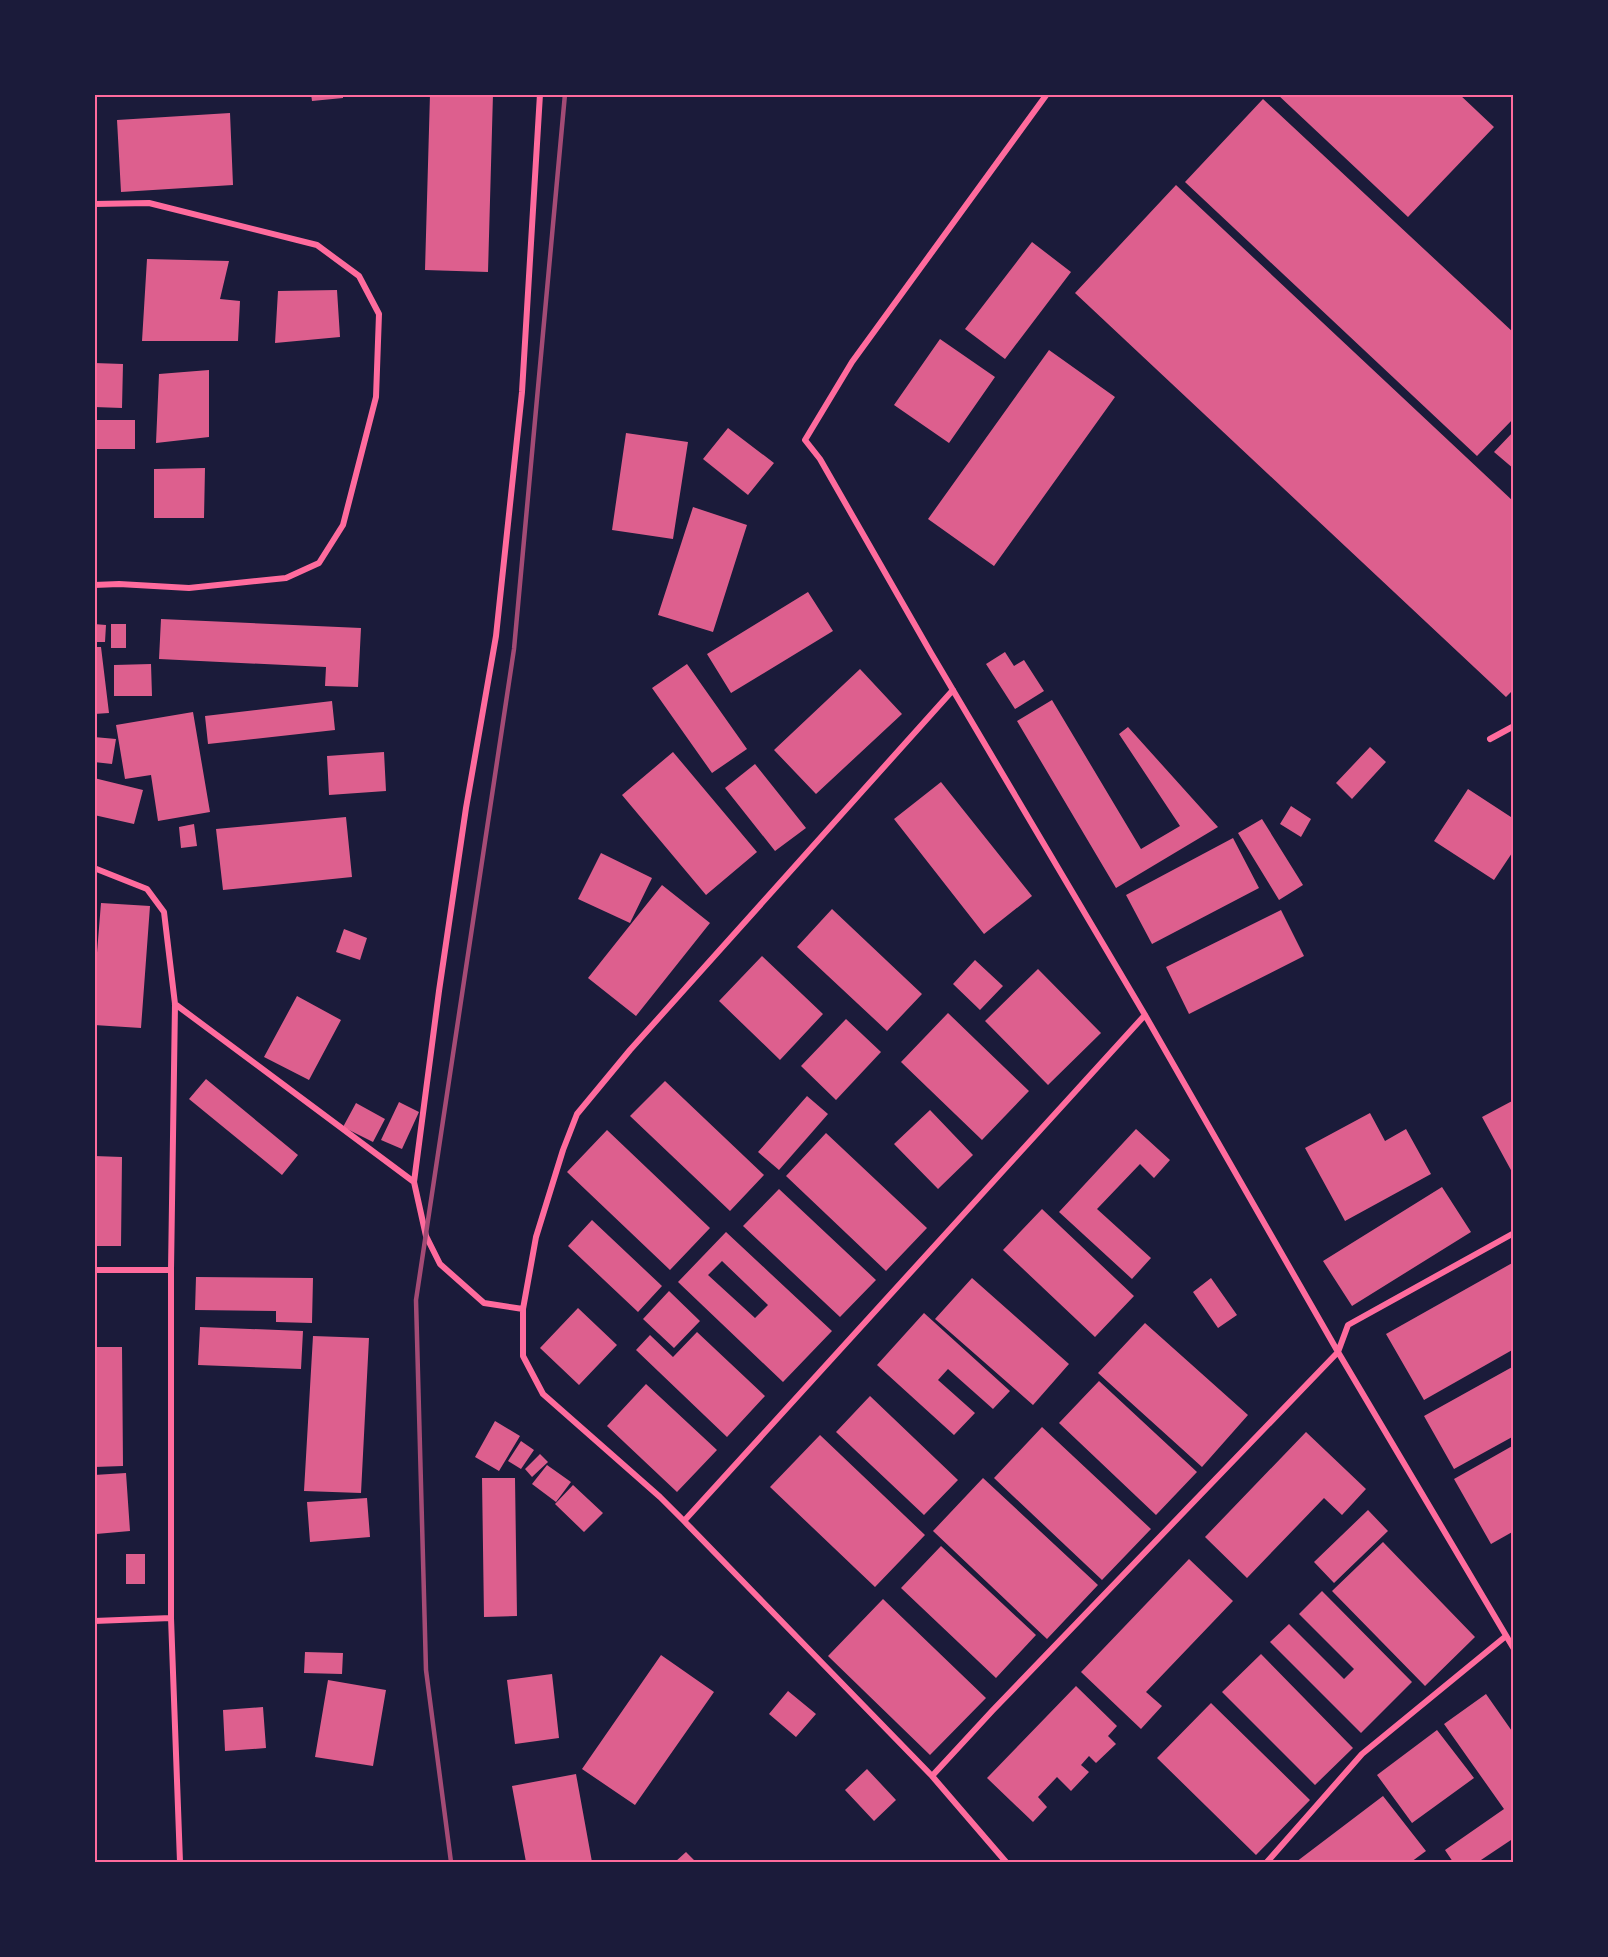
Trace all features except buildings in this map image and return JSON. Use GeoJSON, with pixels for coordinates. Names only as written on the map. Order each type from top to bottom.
{"type":"FeatureCollection","features":[{"type":"Feature","properties":{"kind":"street"},"geometry":{"type":"LineString","coordinates":[[524,1308],[484,1303],[440,1264],[426,1236],[414,1182],[466,808],[497,625],[522,392],[540,94]]}},
{"type":"Feature","properties":{"kind":"street"},"geometry":{"type":"LineString","coordinates":[[1047,94],[852,362],[805,440],[820,459],[1145,1015],[1338,1352],[1514,1649]]}},
{"type":"Feature","properties":{"kind":"street"},"geometry":{"type":"LineString","coordinates":[[94,204],[149,203],[317,245],[359,276],[379,314],[376,397],[343,525],[319,563],[286,578],[189,588],[94,585]]}},
{"type":"Feature","properties":{"kind":"street"},"geometry":{"type":"LineString","coordinates":[[953,690],[630,1050],[577,1114],[563,1150],[536,1237],[524,1308],[523,1356],[543,1394],[684,1521],[932,1776],[1006,1863]]}},
{"type":"Feature","properties":{"kind":"street"},"geometry":{"type":"LineString","coordinates":[[1490,739],[1514,726]]}},
{"type":"Feature","properties":{"kind":"street"},"geometry":{"type":"LineString","coordinates":[[94,868],[147,889],[164,912],[175,1004],[171,1270],[171,1618],[180,1863]]}},
{"type":"Feature","properties":{"kind":"street"},"geometry":{"type":"LineString","coordinates":[[175,1004],[414,1182]]}},
{"type":"Feature","properties":{"kind":"street"},"geometry":{"type":"LineString","coordinates":[[684,1521],[1145,1015]]}},
{"type":"Feature","properties":{"kind":"street"},"geometry":{"type":"LineString","coordinates":[[932,1776],[1338,1352],[1348,1325],[1514,1233]]}},
{"type":"Feature","properties":{"kind":"street"},"geometry":{"type":"LineString","coordinates":[[94,1270],[171,1270]]}},
{"type":"Feature","properties":{"kind":"street"},"geometry":{"type":"LineString","coordinates":[[94,1621],[171,1618]]}},
{"type":"Feature","properties":{"kind":"street"},"geometry":{"type":"LineString","coordinates":[[1267,1863],[1362,1754],[1506,1636]]}},
{"type":"Feature","properties":{"kind":"railway"},"geometry":{"type":"LineString","coordinates":[[451,1862],[426,1670],[416,1300],[514,649],[565,94]]}}]}
